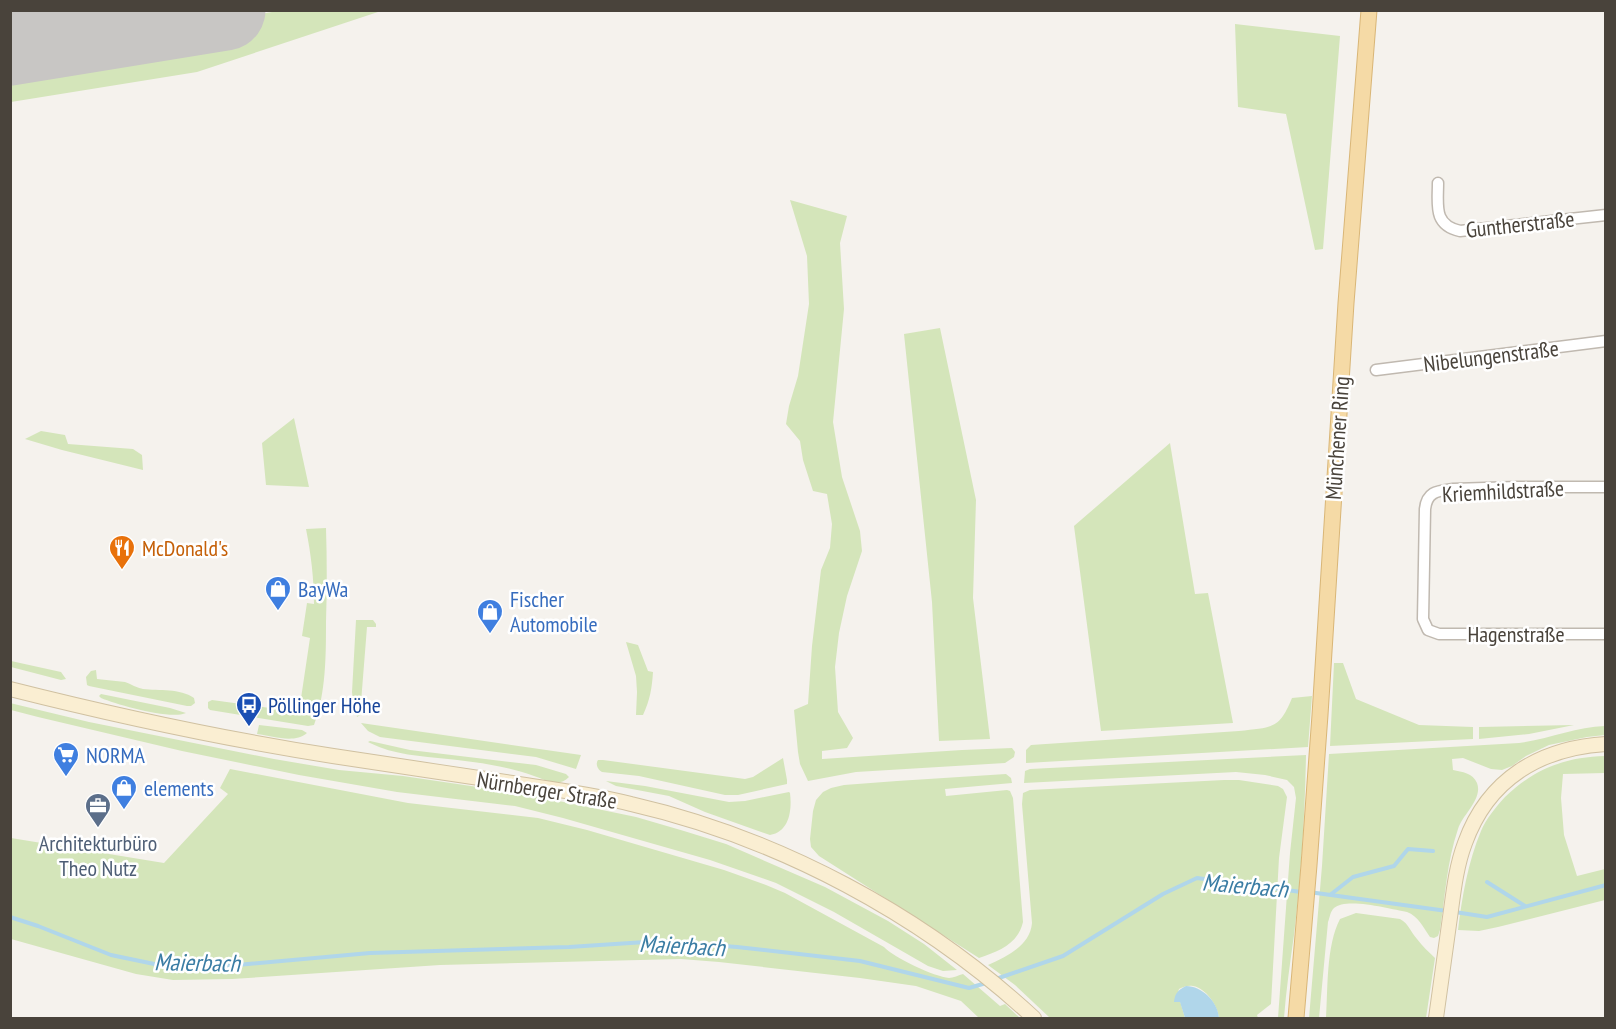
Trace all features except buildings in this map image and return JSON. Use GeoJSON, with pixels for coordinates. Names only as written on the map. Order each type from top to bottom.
{"type":"FeatureCollection","features":[{"type":"Feature","properties":{"kind":"main road","name":"Münchener Ring"},"geometry":{"type":"LineString","coordinates":[[1296,1018],[1310,865],[1346,303],[1369,10]]}},
{"type":"Feature","properties":{"kind":"main road","name":"Nürnberger Straße"},"geometry":{"type":"LineString","coordinates":[[10,689],[95,710],[230,738],[318,754],[599,797],[681,817],[742,837],[811,867],[895,914],[967,962],[1034,1018]]}},
{"type":"Feature","properties":{"kind":"main road"},"geometry":{"type":"LineString","coordinates":[[1436,1018],[1460,856],[1477,817],[1497,790],[1536,760],[1553,753],[1605,744]]}},
{"type":"Feature","properties":{"kind":"street","name":"Guntherstraße"},"geometry":{"type":"LineString","coordinates":[[1438,183],[1438,213],[1445,225],[1452,230],[1605,215]]}},
{"type":"Feature","properties":{"kind":"street","name":"Nibelungenstraße"},"geometry":{"type":"LineString","coordinates":[[1376,370],[1605,341]]}},
{"type":"Feature","properties":{"kind":"street","name":"Kriemhildstraße"},"geometry":{"type":"LineString","coordinates":[[1428,630],[1423,619],[1423,596],[1425,509],[1426,502],[1431,495],[1453,489],[1605,486]]}},
{"type":"Feature","properties":{"kind":"street","name":"Hagenstraße"},"geometry":{"type":"LineString","coordinates":[[1428,630],[1439,634],[1605,634]]}},
{"type":"Feature","properties":{"kind":"green space"},"geometry":{"type":"Polygon","coordinates":[[[11,10],[161,10],[161,11],[11,35],[11,10]]]}},
{"type":"Feature","properties":{"kind":"green space"},"geometry":{"type":"Polygon","coordinates":[[[284,10],[381,11],[197,72],[11,102],[11,55],[284,10]]]}},
{"type":"Feature","properties":{"kind":"green space"},"geometry":{"type":"Polygon","coordinates":[[[1235,24],[1340,36],[1323,249],[1315,250],[1286,114],[1238,107],[1235,24]]]}},
{"type":"Feature","properties":{"kind":"green space"},"geometry":{"type":"Polygon","coordinates":[[[790,200],[847,216],[840,243],[844,309],[833,422],[842,477],[860,531],[862,551],[847,596],[835,667],[838,712],[853,738],[847,748],[822,751],[822,759],[1012,748],[1015,752],[1014,757],[1005,763],[856,772],[808,781],[800,764],[794,710],[808,704],[821,570],[830,548],[832,524],[827,494],[813,491],[803,460],[800,441],[786,424],[798,376],[809,304],[807,256],[790,200]]]}},
{"type":"Feature","properties":{"kind":"green space"},"geometry":{"type":"Polygon","coordinates":[[[940,328],[976,500],[973,598],[990,739],[939,741],[932,602],[904,334],[940,328]]]}},
{"type":"Feature","properties":{"kind":"green space"},"geometry":{"type":"Polygon","coordinates":[[[294,418],[309,487],[266,485],[262,443],[294,418]]]}},
{"type":"Feature","properties":{"kind":"green space"},"geometry":{"type":"Polygon","coordinates":[[[41,431],[65,435],[68,444],[133,449],[142,455],[143,470],[25,439],[41,431]]]}},
{"type":"Feature","properties":{"kind":"green space"},"geometry":{"type":"Polygon","coordinates":[[[1170,443],[1195,594],[1208,593],[1233,723],[1101,731],[1074,526],[1170,443]]]}},
{"type":"Feature","properties":{"kind":"green space"},"geometry":{"type":"Polygon","coordinates":[[[326,528],[325,661],[321,700],[314,725],[308,726],[210,710],[208,702],[212,700],[284,710],[295,709],[300,705],[310,638],[302,636],[307,603],[314,604],[312,566],[306,529],[326,528]]]}},
{"type":"Feature","properties":{"kind":"green space"},"geometry":{"type":"Polygon","coordinates":[[[356,620],[373,620],[376,624],[376,627],[367,627],[360,715],[357,717],[352,692],[356,620]]]}},
{"type":"Feature","properties":{"kind":"green space"},"geometry":{"type":"Polygon","coordinates":[[[626,642],[638,645],[648,671],[653,672],[650,694],[643,715],[636,715],[636,676],[626,642]]]}},
{"type":"Feature","properties":{"kind":"green space"},"geometry":{"type":"Polygon","coordinates":[[[11,661],[61,672],[66,679],[61,680],[11,667],[11,661]]]}},
{"type":"Feature","properties":{"kind":"green space"},"geometry":{"type":"Polygon","coordinates":[[[1334,663],[1343,663],[1356,699],[1419,725],[1473,727],[1473,739],[1330,746],[1334,663]]]}},
{"type":"Feature","properties":{"kind":"green space"},"geometry":{"type":"Polygon","coordinates":[[[96,670],[97,679],[125,682],[143,689],[182,693],[194,698],[195,703],[187,706],[87,685],[86,677],[91,671],[96,670]]]}},
{"type":"Feature","properties":{"kind":"green space"},"geometry":{"type":"Polygon","coordinates":[[[101,694],[186,713],[168,715],[144,711],[101,698],[99,696],[101,694]]]}},
{"type":"Feature","properties":{"kind":"green space"},"geometry":{"type":"Polygon","coordinates":[[[1312,696],[1308,747],[1026,763],[1026,750],[1031,745],[1239,731],[1267,727],[1283,716],[1292,698],[1312,696]]]}},
{"type":"Feature","properties":{"kind":"green space"},"geometry":{"type":"Polygon","coordinates":[[[10,703],[89,722],[274,759],[339,770],[403,776],[525,794],[636,817],[726,844],[825,887],[888,921],[924,944],[957,970],[943,971],[928,966],[834,912],[776,883],[710,860],[563,818],[515,806],[397,792],[182,751],[11,710],[10,703]]]}},
{"type":"Feature","properties":{"kind":"green space"},"geometry":{"type":"Polygon","coordinates":[[[361,723],[581,755],[576,769],[536,757],[380,737],[368,731],[361,723]]]}},
{"type":"Feature","properties":{"kind":"green space"},"geometry":{"type":"Polygon","coordinates":[[[259,725],[302,730],[307,733],[290,739],[257,734],[259,725]]]}},
{"type":"Feature","properties":{"kind":"green space"},"geometry":{"type":"Polygon","coordinates":[[[1574,725],[1529,734],[1479,739],[1479,727],[1574,725]]]}},
{"type":"Feature","properties":{"kind":"green space"},"geometry":{"type":"Polygon","coordinates":[[[1605,726],[1605,735],[1549,745],[1502,770],[1491,769],[1463,758],[1452,759],[1453,770],[1473,777],[1478,789],[1475,801],[1460,823],[1454,841],[1438,936],[1430,937],[1417,919],[1407,912],[1358,904],[1340,905],[1334,908],[1328,922],[1319,1018],[1309,1018],[1329,754],[1519,743],[1605,726]]]}},
{"type":"Feature","properties":{"kind":"green space"},"geometry":{"type":"Polygon","coordinates":[[[368,742],[410,750],[536,765],[569,777],[557,783],[491,765],[398,753],[368,742]]]}},
{"type":"Feature","properties":{"kind":"green space"},"geometry":{"type":"Polygon","coordinates":[[[1306,755],[1301,868],[1284,1018],[1278,1018],[1296,798],[1294,787],[1287,780],[1236,772],[1024,783],[1025,771],[1030,769],[1306,755]]]}},
{"type":"Feature","properties":{"kind":"green space"},"geometry":{"type":"Polygon","coordinates":[[[1605,756],[1605,773],[1563,774],[1561,798],[1564,835],[1577,876],[1605,869],[1605,900],[1479,931],[1458,930],[1472,855],[1483,827],[1498,805],[1516,787],[1551,766],[1577,759],[1605,756]]]}},
{"type":"Feature","properties":{"kind":"green space"},"geometry":{"type":"Polygon","coordinates":[[[783,758],[787,784],[738,795],[725,795],[639,776],[602,772],[597,763],[598,760],[603,760],[745,779],[753,777],[783,758]]]}},
{"type":"Feature","properties":{"kind":"green space"},"geometry":{"type":"Polygon","coordinates":[[[230,769],[408,803],[538,818],[724,870],[785,893],[925,970],[949,978],[963,974],[1000,1006],[1005,1004],[1020,1018],[979,1018],[961,1001],[916,986],[681,959],[440,965],[232,979],[173,980],[136,974],[11,939],[11,838],[164,863],[228,794],[220,788],[230,769]]]}},
{"type":"Feature","properties":{"kind":"green space"},"geometry":{"type":"Polygon","coordinates":[[[1006,774],[1011,778],[1012,783],[945,789],[946,796],[1007,790],[1013,798],[1023,922],[1017,936],[1007,946],[979,958],[819,856],[811,847],[810,839],[816,800],[823,792],[831,788],[844,785],[1006,774]]]}},
{"type":"Feature","properties":{"kind":"green space"},"geometry":{"type":"Polygon","coordinates":[[[1224,780],[1278,786],[1283,789],[1287,797],[1279,858],[1271,1004],[1257,1015],[1258,1018],[1219,1018],[1210,998],[1202,990],[1198,987],[1186,986],[1179,989],[1175,1002],[1180,1001],[1185,1018],[1050,1018],[1015,985],[988,965],[1010,954],[1022,944],[1027,938],[1032,923],[1023,793],[1030,790],[1224,780]]]}},
{"type":"Feature","properties":{"kind":"green space"},"geometry":{"type":"Polygon","coordinates":[[[606,781],[729,802],[789,792],[790,813],[786,825],[777,833],[770,835],[705,812],[669,796],[616,786],[606,781]]]}},
{"type":"Feature","properties":{"kind":"green space"},"geometry":{"type":"Polygon","coordinates":[[[1356,913],[1400,919],[1435,958],[1426,1018],[1326,1018],[1328,967],[1335,930],[1340,919],[1356,913]]]}},
{"type":"Feature","properties":{"kind":"water"},"geometry":{"type":"Polygon","coordinates":[[[1186,986],[1198,989],[1208,996],[1216,1006],[1219,1018],[1185,1018],[1180,1002],[1174,1002],[1177,992],[1186,986]]]}},
{"type":"Feature","properties":{"kind":"waterway","name":"Maierbach"},"geometry":{"type":"LineString","coordinates":[[1330,895],[1353,877],[1394,866],[1408,849],[1433,851]]}},
{"type":"Feature","properties":{"kind":"waterway","name":"Maierbach"},"geometry":{"type":"LineString","coordinates":[[996,979],[1063,956],[1163,894],[1197,878],[1301,892]]}},
{"type":"Feature","properties":{"kind":"waterway","name":"Maierbach"},"geometry":{"type":"LineString","coordinates":[[1487,882],[1525,906]]}},
{"type":"Feature","properties":{"kind":"waterway","name":"Maierbach"},"geometry":{"type":"LineString","coordinates":[[1455,912],[1487,917],[1606,885]]}},
{"type":"Feature","properties":{"kind":"waterway","name":"Maierbach"},"geometry":{"type":"LineString","coordinates":[[1309,892],[1447,911]]}},
{"type":"Feature","properties":{"kind":"waterway","name":"Maierbach"},"geometry":{"type":"LineString","coordinates":[[10,917],[111,955],[159,965],[216,967],[370,953],[569,947],[661,941],[860,961],[969,988],[986,983]]}},
{"type":"Feature","properties":{"kind":"runway"},"geometry":{"type":"LineString","coordinates":[[10,45],[225,10]]}},
{"type":"Feature","properties":{"kind":"place","name":"McDonald's"},"geometry":{"type":"Point","coordinates":[122,571]}},
{"type":"Feature","properties":{"kind":"place","name":"BayWa"},"geometry":{"type":"Point","coordinates":[278,612]}},
{"type":"Feature","properties":{"kind":"place","name":"Fischer Automobile"},"geometry":{"type":"Point","coordinates":[490,635]}},
{"type":"Feature","properties":{"kind":"place","name":"Pöllinger Höhe"},"geometry":{"type":"Point","coordinates":[249,728]}},
{"type":"Feature","properties":{"kind":"place","name":"NORMA"},"geometry":{"type":"Point","coordinates":[66,778]}},
{"type":"Feature","properties":{"kind":"place","name":"elements"},"geometry":{"type":"Point","coordinates":[124,811]}},
{"type":"Feature","properties":{"kind":"place","name":"Architekturbüro Theo Nutz"},"geometry":{"type":"Point","coordinates":[98,829]}}]}
